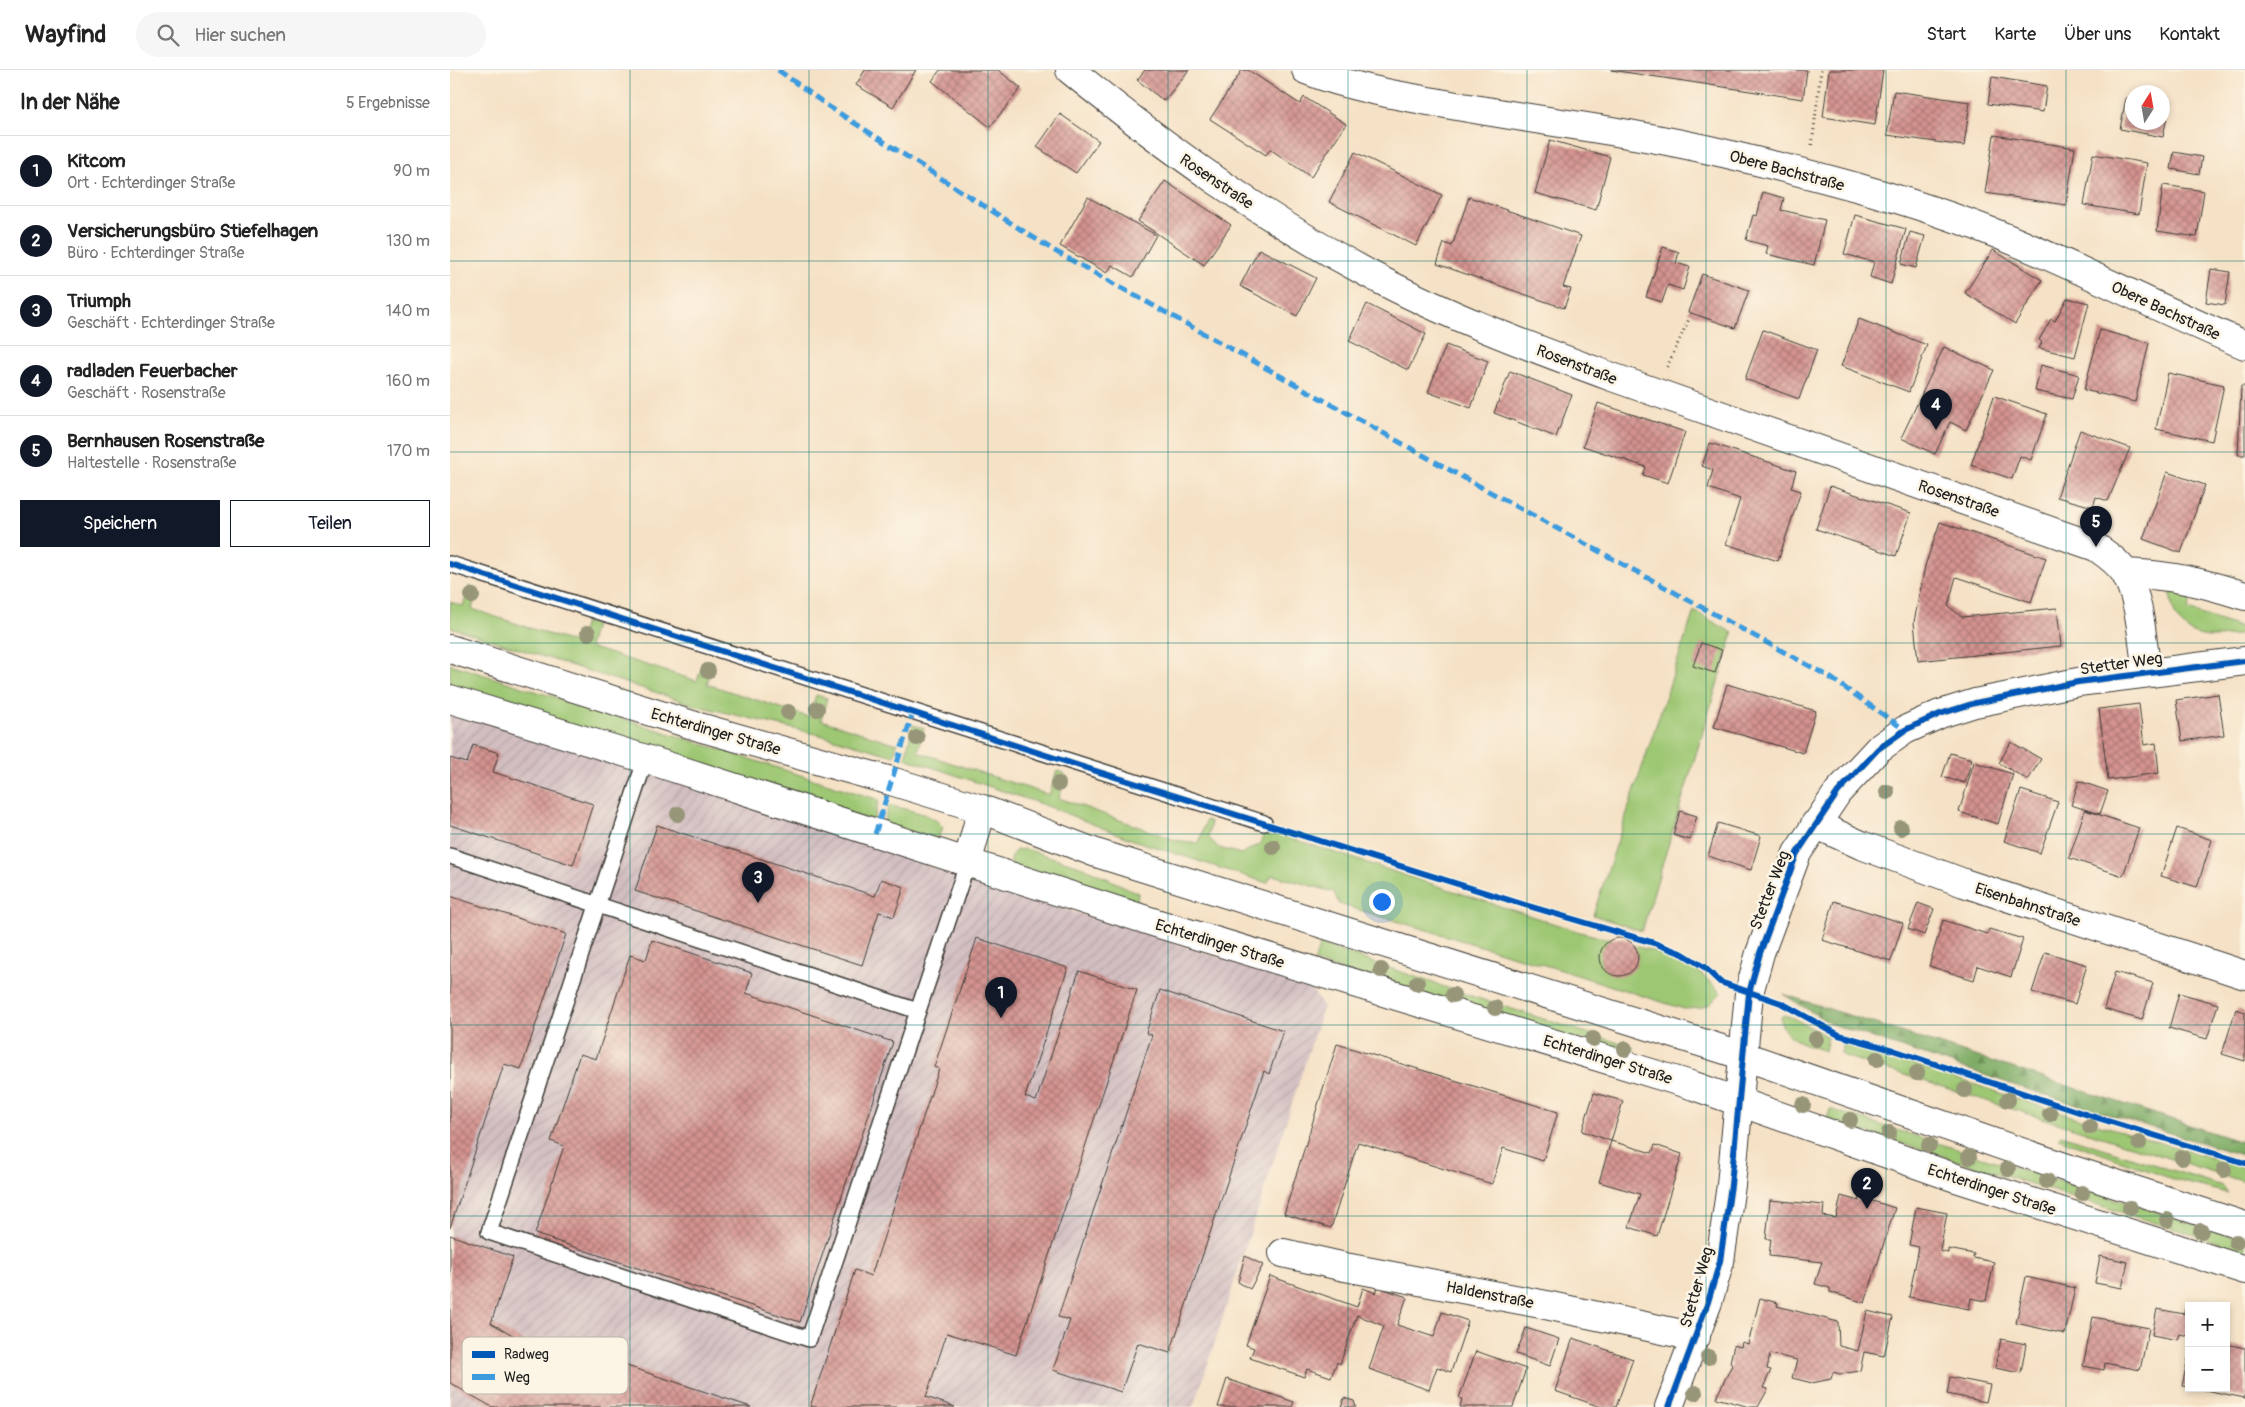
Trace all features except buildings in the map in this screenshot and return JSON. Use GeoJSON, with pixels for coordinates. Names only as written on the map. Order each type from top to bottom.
{"type":"FeatureCollection","features":[{"type":"Feature","properties":{"kind":"street","name":"Rosenstraße"},"geometry":{"type":"LineString","coordinates":[[1070,70],[1188,162],[1240,198],[1370,274],[1542,351],[1656,393],[2096,547],[2113,559],[2125,573],[2134,597],[2147,672]]}},
{"type":"Feature","properties":{"kind":"street","name":"Obere Bachstraße"},"geometry":{"type":"LineString","coordinates":[[1306,70],[1350,85],[1671,142],[1808,175],[1941,214],[1996,234],[2062,261],[2245,345]]}},
{"type":"Feature","properties":{"kind":"street"},"geometry":{"type":"LineString","coordinates":[[2125,573],[2189,579],[2245,596]]}},
{"type":"Feature","properties":{"kind":"street","name":"Echterdinger Straße"},"geometry":{"type":"LineString","coordinates":[[450,649],[699,727],[892,781],[982,809],[1096,852],[1741,1055],[2073,1170],[2245,1226]]}},
{"type":"Feature","properties":{"kind":"street","name":"Stetter Weg"},"geometry":{"type":"LineString","coordinates":[[1669,1407],[1696,1336],[1720,1261],[1728,1212],[1739,1102],[1741,1055],[1749,993],[1760,953],[1793,862],[1815,824],[1838,792],[1857,769],[1878,750],[1905,730],[1940,714],[2016,693],[2147,672],[2245,661]]}},
{"type":"Feature","properties":{"kind":"street","name":"Echterdinger Straße"},"geometry":{"type":"LineString","coordinates":[[450,699],[646,759],[967,864],[1177,930],[1597,1056],[1739,1102],[1956,1178],[2245,1270]]}},
{"type":"Feature","properties":{"kind":"street"},"geometry":{"type":"LineString","coordinates":[[967,864],[982,809]]}},
{"type":"Feature","properties":{"kind":"street","name":"Eisenbahnstraße"},"geometry":{"type":"LineString","coordinates":[[1815,824],[1861,846],[1964,883],[2245,975]]}},
{"type":"Feature","properties":{"kind":"street","name":"Haldenstraße"},"geometry":{"type":"LineString","coordinates":[[1283,1253],[1345,1267],[1696,1336]]}},
{"type":"Feature","properties":{"kind":"lane"},"geometry":{"type":"LineString","coordinates":[[450,564],[1264,823]]}},
{"type":"Feature","properties":{"kind":"lane"},"geometry":{"type":"LineString","coordinates":[[646,759],[489,1232],[809,1339],[967,864]]}},
{"type":"Feature","properties":{"kind":"lane"},"geometry":{"type":"LineString","coordinates":[[450,856],[918,1011]]}},
{"type":"Feature","properties":{"kind":"path"},"geometry":{"type":"LineString","coordinates":[[1808,175],[1821,70]]}},
{"type":"Feature","properties":{"kind":"path"},"geometry":{"type":"LineString","coordinates":[[1656,393],[1689,319]]}},
{"type":"Feature","properties":{"kind":"shaded area"},"geometry":{"type":"Polygon","coordinates":[[[450,711],[705,791],[962,877],[1309,985],[1323,1007],[1194,1407],[450,1407],[450,711]]]}},
{"type":"Feature","properties":{"kind":"green space"},"geometry":{"type":"Polygon","coordinates":[[[469,586],[478,589],[472,609],[578,644],[585,622],[595,625],[589,647],[697,681],[704,660],[713,663],[707,684],[809,717],[816,695],[827,698],[821,720],[897,744],[894,756],[828,737],[698,706],[450,627],[450,602],[463,606],[469,586]]]}},
{"type":"Feature","properties":{"kind":"green space"},"geometry":{"type":"Polygon","coordinates":[[[2171,586],[2194,587],[2188,610],[2242,628],[2245,621],[2245,634],[2206,637],[2189,631],[2182,625],[2174,612],[2171,601],[2171,586]]]}},
{"type":"Feature","properties":{"kind":"green space"},"geometry":{"type":"Polygon","coordinates":[[[1694,611],[1733,633],[1642,931],[1593,915],[1694,611]]]}},
{"type":"Feature","properties":{"kind":"green space"},"geometry":{"type":"Polygon","coordinates":[[[450,664],[879,800],[873,821],[450,686],[450,664]]]}},
{"type":"Feature","properties":{"kind":"green space"},"geometry":{"type":"Polygon","coordinates":[[[913,725],[924,728],[918,752],[1049,795],[1057,771],[1065,774],[1059,798],[1175,840],[1199,843],[1206,820],[1211,822],[1208,837],[1219,848],[1241,854],[1260,844],[1265,830],[1580,932],[1650,950],[1693,966],[1721,993],[1710,1004],[1700,1008],[1684,1009],[1558,969],[1339,904],[1334,892],[1272,875],[1267,883],[1133,840],[1047,806],[905,758],[913,725]]]}},
{"type":"Feature","properties":{"kind":"green space"},"geometry":{"type":"Polygon","coordinates":[[[889,805],[927,815],[939,823],[943,828],[937,839],[883,825],[889,805]]]}},
{"type":"Feature","properties":{"kind":"green space"},"geometry":{"type":"Polygon","coordinates":[[[1026,849],[1083,867],[1138,893],[1137,903],[1011,865],[1011,856],[1016,850],[1026,849]]]}},
{"type":"Feature","properties":{"kind":"green space"},"geometry":{"type":"Polygon","coordinates":[[[1320,944],[1462,993],[1634,1048],[1628,1054],[1314,962],[1320,944]]]}},
{"type":"Feature","properties":{"kind":"green space"},"geometry":{"type":"Polygon","coordinates":[[[1783,994],[2245,1143],[2245,1156],[2026,1089],[1829,1023],[1783,994]]]}},
{"type":"Feature","properties":{"kind":"green space"},"geometry":{"type":"Polygon","coordinates":[[[1784,1015],[1828,1037],[1825,1051],[1790,1036],[1782,1025],[1781,1017],[1784,1015]]]}},
{"type":"Feature","properties":{"kind":"green space"},"geometry":{"type":"Polygon","coordinates":[[[1851,1044],[2064,1114],[2245,1168],[2245,1182],[1844,1056],[1841,1053],[1843,1046],[1851,1044]]]}},
{"type":"Feature","properties":{"kind":"green space"},"geometry":{"type":"Polygon","coordinates":[[[1830,1109],[2245,1240],[2245,1251],[1827,1120],[1830,1109]]]}},
{"type":"Feature","properties":{"kind":"green space"},"geometry":{"type":"Polygon","coordinates":[[[2061,1135],[2222,1186],[2227,1193],[2175,1180],[2058,1138],[2061,1135]]]}},
{"type":"Feature","properties":{"kind":"marked path"},"geometry":{"type":"LineString","coordinates":[[778,70],[828,106],[1053,250],[1459,475],[1828,676],[1905,730]]}},
{"type":"Feature","properties":{"kind":"marked path"},"geometry":{"type":"LineString","coordinates":[[875,834],[913,712]]}},
{"type":"Feature","properties":{"kind":"cycle path"},"geometry":{"type":"LineString","coordinates":[[450,564],[1083,767],[1525,905],[1654,943],[1683,954],[1704,967],[1720,982],[1781,1003],[1839,1035],[1893,1050],[2088,1115],[2245,1163]]}},
{"type":"Feature","properties":{"kind":"cycle path"},"geometry":{"type":"LineString","coordinates":[[1669,1407],[1708,1302],[1720,1261],[1731,1185],[1749,993],[1760,953],[1797,853],[1838,792],[1878,749],[1905,730],[1940,714],[1975,703],[2078,682],[2245,661]]}},
{"type":"Feature","properties":{"kind":"place","name":"radladen Feuerbacher"},"geometry":{"type":"Point","coordinates":[1936,430]}},
{"type":"Feature","properties":{"kind":"place","name":"Bernhausen Rosenstraße"},"geometry":{"type":"Point","coordinates":[2096,547]}},
{"type":"Feature","properties":{"kind":"place","name":"Triumph"},"geometry":{"type":"Point","coordinates":[758,903]}},
{"type":"Feature","properties":{"kind":"place","name":"Kitcom"},"geometry":{"type":"Point","coordinates":[1001,1018]}},
{"type":"Feature","properties":{"kind":"place","name":"Versicherungsbüro Stiefelhagen"},"geometry":{"type":"Point","coordinates":[1867,1209]}}]}
